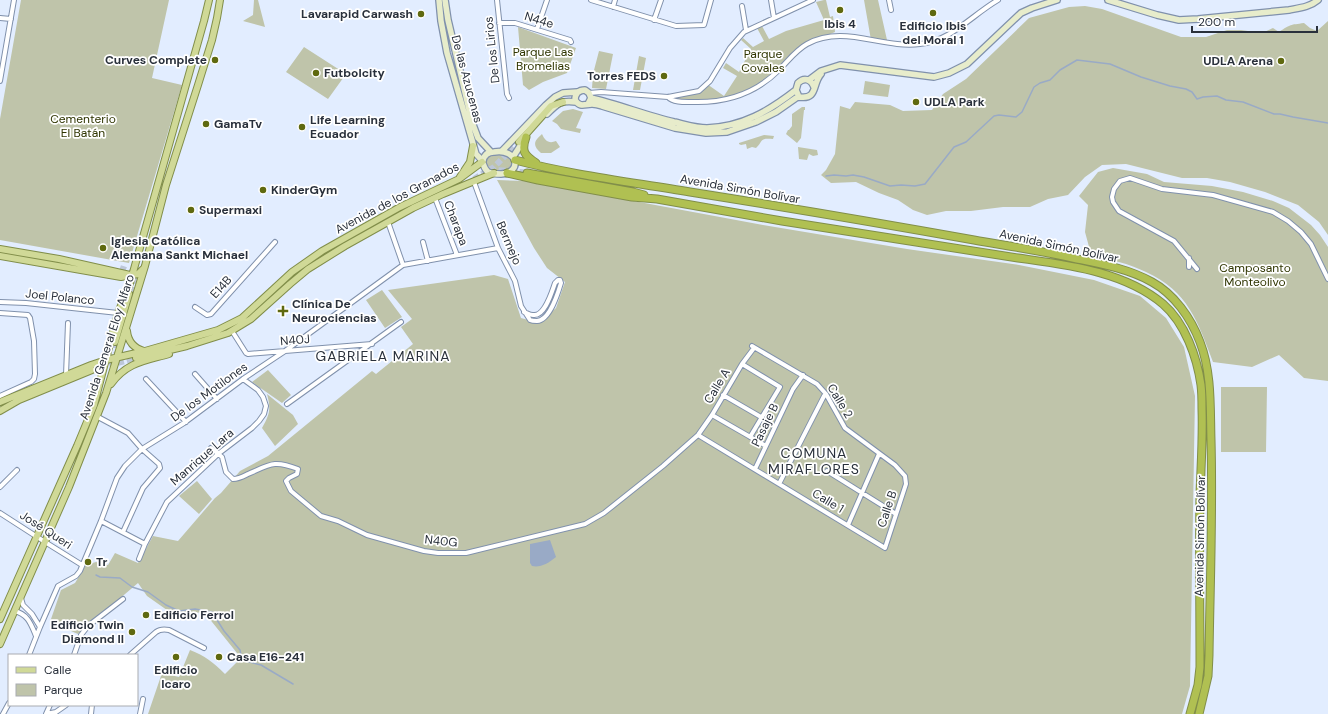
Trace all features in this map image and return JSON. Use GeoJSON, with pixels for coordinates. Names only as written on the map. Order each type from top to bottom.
{"type":"FeatureCollection","features":[{"type":"Feature","properties":{"kind":"highway"},"geometry":{"type":"LineString","coordinates":[[526,137],[523,145],[527,158],[543,167]]}},
{"type":"Feature","properties":{"kind":"highway","name":"Avenida Simón Bolívar"},"geometry":{"type":"LineString","coordinates":[[514,158],[564,172],[715,196],[1053,254],[1108,265],[1152,282],[1166,291],[1186,314],[1201,343],[1206,362],[1208,379],[1212,481],[1208,676],[1199,714]]}},
{"type":"Feature","properties":{"kind":"highway","name":"Avenida Simón Bolívar"},"geometry":{"type":"LineString","coordinates":[[507,173],[632,197],[657,199],[789,223],[1051,263],[1102,273],[1128,283],[1164,305],[1175,317],[1193,351],[1201,386],[1200,667],[1198,685],[1190,714]]}},
{"type":"Feature","properties":{"kind":"highway"},"geometry":{"type":"LineString","coordinates":[[527,173],[633,192],[657,199]]}},
{"type":"Feature","properties":{"kind":"highway"},"geometry":{"type":"LineString","coordinates":[[1200,539],[1211,539]]}},
{"type":"Feature","properties":{"kind":"main road","name":"Avenida General Eloy Alfaro"},"geometry":{"type":"LineString","coordinates":[[0,620],[94,405],[118,313],[130,283],[209,0]]}},
{"type":"Feature","properties":{"kind":"main road","name":"Avenida General Eloy Alfaro"},"geometry":{"type":"LineString","coordinates":[[0,644],[69,487],[106,393],[145,266],[166,185],[208,54],[220,0]]}},
{"type":"Feature","properties":{"kind":"main road"},"geometry":{"type":"LineString","coordinates":[[519,142],[552,106],[563,102]]}},
{"type":"Feature","properties":{"kind":"main road"},"geometry":{"type":"LineString","coordinates":[[443,194],[461,182],[470,162],[473,146]]}},
{"type":"Feature","properties":{"kind":"main road","name":"Avenida de los Granados"},"geometry":{"type":"LineString","coordinates":[[0,402],[66,375],[92,368],[106,360],[145,352],[218,330],[242,318],[292,272],[322,251],[400,207],[461,182],[482,162]]}},
{"type":"Feature","properties":{"kind":"main road","name":"Avenida de los Granados"},"geometry":{"type":"LineString","coordinates":[[136,358],[191,345],[230,332],[251,319],[308,269],[345,246],[443,194],[494,173]]}},
{"type":"Feature","properties":{"kind":"main road"},"geometry":{"type":"LineString","coordinates":[[158,183],[166,185]]}},
{"type":"Feature","properties":{"kind":"main road"},"geometry":{"type":"LineString","coordinates":[[0,249],[59,259],[132,275]]}},
{"type":"Feature","properties":{"kind":"main road"},"geometry":{"type":"LineString","coordinates":[[0,256],[121,277],[140,272],[145,266]]}},
{"type":"Feature","properties":{"kind":"main road"},"geometry":{"type":"LineString","coordinates":[[59,259],[66,258],[120,268]]}},
{"type":"Feature","properties":{"kind":"main road"},"geometry":{"type":"LineString","coordinates":[[115,342],[130,292],[130,283]]}},
{"type":"Feature","properties":{"kind":"main road"},"geometry":{"type":"LineString","coordinates":[[120,350],[120,339],[134,292]]}},
{"type":"Feature","properties":{"kind":"main road"},"geometry":{"type":"LineString","coordinates":[[126,328],[128,338],[133,345],[138,350],[145,352]]}},
{"type":"Feature","properties":{"kind":"main road"},"geometry":{"type":"LineString","coordinates":[[106,393],[117,376],[131,365],[216,341],[222,339],[230,332]]}},
{"type":"Feature","properties":{"kind":"main road"},"geometry":{"type":"LineString","coordinates":[[0,411],[18,400],[33,394],[43,393],[92,368],[100,373],[100,383]]}},
{"type":"Feature","properties":{"kind":"main road"},"geometry":{"type":"LineString","coordinates":[[60,484],[63,489],[69,487]]}},
{"type":"Feature","properties":{"kind":"street"},"geometry":{"type":"LineString","coordinates":[[0,81],[14,0]]}},
{"type":"Feature","properties":{"kind":"street","name":"De las Azucenas"},"geometry":{"type":"LineString","coordinates":[[439,0],[447,53],[470,129],[473,146],[476,154],[482,162]]}},
{"type":"Feature","properties":{"kind":"street","name":"De las Azucenas"},"geometry":{"type":"LineString","coordinates":[[445,0],[448,20],[472,122],[478,138],[491,152]]}},
{"type":"Feature","properties":{"kind":"street","name":"De los Lirios"},"geometry":{"type":"LineString","coordinates":[[497,0],[507,94],[509,98]]}},
{"type":"Feature","properties":{"kind":"street"},"geometry":{"type":"LineString","coordinates":[[537,29],[547,0]]}},
{"type":"Feature","properties":{"kind":"street"},"geometry":{"type":"LineString","coordinates":[[591,0],[676,26],[705,24],[711,0]]}},
{"type":"Feature","properties":{"kind":"street"},"geometry":{"type":"LineString","coordinates":[[613,7],[615,0]]}},
{"type":"Feature","properties":{"kind":"street"},"geometry":{"type":"LineString","coordinates":[[654,20],[661,0]]}},
{"type":"Feature","properties":{"kind":"street"},"geometry":{"type":"LineString","coordinates":[[771,0],[774,18]]}},
{"type":"Feature","properties":{"kind":"street"},"geometry":{"type":"LineString","coordinates":[[801,0],[802,5]]}},
{"type":"Feature","properties":{"kind":"street"},"geometry":{"type":"LineString","coordinates":[[590,95],[601,92],[668,97],[670,95],[693,93],[703,88],[710,81],[730,48],[746,30],[813,0]]}},
{"type":"Feature","properties":{"kind":"street"},"geometry":{"type":"LineString","coordinates":[[889,0],[891,10]]}},
{"type":"Feature","properties":{"kind":"street"},"geometry":{"type":"LineString","coordinates":[[668,97],[679,102],[706,102],[735,97],[754,89],[768,80],[800,48],[806,44],[828,36],[858,37],[905,45],[931,42],[952,33],[982,9],[998,0]]}},
{"type":"Feature","properties":{"kind":"street"},"geometry":{"type":"LineString","coordinates":[[809,80],[821,71],[833,66],[846,65],[934,77],[943,75],[968,64],[1021,13],[1057,0]]}},
{"type":"Feature","properties":{"kind":"street"},"geometry":{"type":"LineString","coordinates":[[1108,0],[1157,15],[1188,20],[1289,10],[1303,7],[1318,0]]}},
{"type":"Feature","properties":{"kind":"street"},"geometry":{"type":"LineString","coordinates":[[742,6],[746,30]]}},
{"type":"Feature","properties":{"kind":"street"},"geometry":{"type":"LineString","coordinates":[[0,18],[10,19]]}},
{"type":"Feature","properties":{"kind":"street","name":"N44e"},"geometry":{"type":"LineString","coordinates":[[499,23],[515,23],[570,40],[571,42]]}},
{"type":"Feature","properties":{"kind":"street"},"geometry":{"type":"LineString","coordinates":[[514,158],[507,152],[491,152],[485,155],[482,162],[487,171],[494,173],[510,172],[514,167],[514,158],[521,143],[551,110],[563,102],[576,102],[581,106],[588,104],[602,106],[679,129],[706,133],[727,132],[756,122],[776,112],[796,98],[806,98],[811,96],[817,79],[820,75],[833,66]]}},
{"type":"Feature","properties":{"kind":"street"},"geometry":{"type":"LineString","coordinates":[[502,151],[546,104],[563,93],[578,92],[582,90],[590,95],[663,119],[706,128],[731,125],[754,118],[769,110],[796,90],[796,86],[803,79],[809,80],[814,87]]}},
{"type":"Feature","properties":{"kind":"street"},"geometry":{"type":"LineString","coordinates":[[796,90],[800,97]]}},
{"type":"Feature","properties":{"kind":"street"},"geometry":{"type":"LineString","coordinates":[[576,102],[575,97],[578,92]]}},
{"type":"Feature","properties":{"kind":"street"},"geometry":{"type":"LineString","coordinates":[[588,104],[590,95]]}},
{"type":"Feature","properties":{"kind":"street"},"geometry":{"type":"LineString","coordinates":[[1197,269],[1174,241],[1120,211],[1113,202],[1112,197],[1114,189],[1120,181],[1130,178],[1162,189],[1213,195],[1273,212],[1288,221],[1301,232],[1311,244],[1328,279]]}},
{"type":"Feature","properties":{"kind":"street","name":"Bermejo"},"geometry":{"type":"LineString","coordinates":[[474,182],[498,248],[515,281],[521,306],[524,312]]}},
{"type":"Feature","properties":{"kind":"street","name":"Charapa"},"geometry":{"type":"LineString","coordinates":[[435,198],[457,256]]}},
{"type":"Feature","properties":{"kind":"street"},"geometry":{"type":"LineString","coordinates":[[388,222],[403,265]]}},
{"type":"Feature","properties":{"kind":"street","name":"E14B"},"geometry":{"type":"LineString","coordinates":[[195,308],[207,315],[211,314],[275,242]]}},
{"type":"Feature","properties":{"kind":"street"},"geometry":{"type":"LineString","coordinates":[[423,242],[428,260]]}},
{"type":"Feature","properties":{"kind":"street","name":"De los Motilones"},"geometry":{"type":"LineString","coordinates":[[29,654],[58,586],[79,574],[117,478],[125,466],[142,449],[186,422],[403,265],[498,248]]}},
{"type":"Feature","properties":{"kind":"street"},"geometry":{"type":"LineString","coordinates":[[1188,257],[1188,267]]}},
{"type":"Feature","properties":{"kind":"street"},"geometry":{"type":"LineString","coordinates":[[560,280],[561,283],[556,298],[546,316],[537,321],[530,320],[524,312],[534,316],[539,315],[543,311],[556,283],[560,280]]}},
{"type":"Feature","properties":{"kind":"street","name":"Joel Polanco"},"geometry":{"type":"LineString","coordinates":[[0,302],[26,303],[118,313]]}},
{"type":"Feature","properties":{"kind":"street"},"geometry":{"type":"LineString","coordinates":[[0,313],[28,315],[30,318],[34,341],[34,379],[31,382],[0,396]]}},
{"type":"Feature","properties":{"kind":"street"},"geometry":{"type":"LineString","coordinates":[[287,404],[401,322]]}},
{"type":"Feature","properties":{"kind":"street"},"geometry":{"type":"LineString","coordinates":[[66,375],[68,323]]}},
{"type":"Feature","properties":{"kind":"street","name":"N40J"},"geometry":{"type":"LineString","coordinates":[[230,332],[247,354],[372,344]]}},
{"type":"Feature","properties":{"kind":"street","name":"Calle A"},"geometry":{"type":"LineString","coordinates":[[698,435],[712,415],[753,347]]}},
{"type":"Feature","properties":{"kind":"street","name":"Calle 2"},"geometry":{"type":"LineString","coordinates":[[753,347],[817,384],[826,394],[845,428],[895,465],[905,476]]}},
{"type":"Feature","properties":{"kind":"street"},"geometry":{"type":"LineString","coordinates":[[742,364],[780,387],[750,437]]}},
{"type":"Feature","properties":{"kind":"street"},"geometry":{"type":"LineString","coordinates":[[195,374],[217,399]]}},
{"type":"Feature","properties":{"kind":"street","name":"Pasaje B"},"geometry":{"type":"LineString","coordinates":[[755,469],[793,390],[803,375]]}},
{"type":"Feature","properties":{"kind":"street"},"geometry":{"type":"LineString","coordinates":[[146,379],[186,422]]}},
{"type":"Feature","properties":{"kind":"street","name":"Manrique Lara"},"geometry":{"type":"LineString","coordinates":[[139,559],[145,544],[167,502],[218,454],[252,428],[264,414],[266,406],[263,397],[258,390],[244,379]]}},
{"type":"Feature","properties":{"kind":"street"},"geometry":{"type":"LineString","coordinates":[[778,484],[826,394]]}},
{"type":"Feature","properties":{"kind":"street"},"geometry":{"type":"LineString","coordinates":[[723,396],[761,417]]}},
{"type":"Feature","properties":{"kind":"street"},"geometry":{"type":"LineString","coordinates":[[712,415],[766,446]]}},
{"type":"Feature","properties":{"kind":"street"},"geometry":{"type":"LineString","coordinates":[[98,416],[128,433],[142,449],[160,464],[160,468],[143,488],[123,532]]}},
{"type":"Feature","properties":{"kind":"street","name":"N40G"},"geometry":{"type":"LineString","coordinates":[[218,454],[222,457],[226,472],[233,479],[269,465],[279,463],[298,469],[297,474],[289,478],[286,482],[291,491],[321,516],[338,521],[367,535],[424,551],[466,554],[585,524],[604,513],[663,466],[698,435]]}},
{"type":"Feature","properties":{"kind":"street","name":"Calle 1"},"geometry":{"type":"LineString","coordinates":[[698,435],[886,548]]}},
{"type":"Feature","properties":{"kind":"street"},"geometry":{"type":"LineString","coordinates":[[212,448],[218,454]]}},
{"type":"Feature","properties":{"kind":"street"},"geometry":{"type":"LineString","coordinates":[[848,525],[879,454]]}},
{"type":"Feature","properties":{"kind":"street"},"geometry":{"type":"LineString","coordinates":[[0,487],[17,470]]}},
{"type":"Feature","properties":{"kind":"street"},"geometry":{"type":"LineString","coordinates":[[827,472],[896,514]]}},
{"type":"Feature","properties":{"kind":"street","name":"Calle B"},"geometry":{"type":"LineString","coordinates":[[886,548],[906,484],[905,476]]}},
{"type":"Feature","properties":{"kind":"street","name":"José Queri"},"geometry":{"type":"LineString","coordinates":[[0,513],[82,565]]}},
{"type":"Feature","properties":{"kind":"street"},"geometry":{"type":"LineString","coordinates":[[101,521],[145,544]]}},
{"type":"Feature","properties":{"kind":"street"},"geometry":{"type":"LineString","coordinates":[[20,597],[22,606],[32,614],[40,627]]}},
{"type":"Feature","properties":{"kind":"street"},"geometry":{"type":"LineString","coordinates":[[74,654],[81,635],[88,626],[123,599]]}},
{"type":"Feature","properties":{"kind":"street"},"geometry":{"type":"LineString","coordinates":[[14,611],[20,612],[28,617],[36,636]]}},
{"type":"Feature","properties":{"kind":"street"},"geometry":{"type":"LineString","coordinates":[[131,654],[156,632],[164,629],[204,648]]}},
{"type":"Feature","properties":{"kind":"street"},"geometry":{"type":"LineString","coordinates":[[140,714],[143,699]]}},
{"type":"Feature","properties":{"kind":"street"},"geometry":{"type":"LineString","coordinates":[[3,714],[8,705]]}},
{"type":"Feature","properties":{"kind":"street"},"geometry":{"type":"LineString","coordinates":[[46,714],[56,712],[65,706]]}},
{"type":"Feature","properties":{"kind":"green space","name":"Cementerio El Batán"},"geometry":{"type":"Polygon","coordinates":[[[21,0],[169,0],[152,78],[182,85],[129,263],[0,240],[0,119],[21,0]]]}},
{"type":"Feature","properties":{"kind":"green space"},"geometry":{"type":"Polygon","coordinates":[[[254,0],[258,0],[265,27],[243,21],[253,15],[254,0]]]}},
{"type":"Feature","properties":{"kind":"green space","name":"Parque Covales"},"geometry":{"type":"Polygon","coordinates":[[[826,0],[830,17],[833,16],[835,32],[806,44],[768,80],[735,97],[706,103],[669,99],[693,93],[707,84],[724,96],[737,76],[723,68],[726,63],[739,72],[751,49],[741,40],[743,38],[753,47],[764,41],[757,28],[762,26],[769,39],[786,31],[824,20],[816,2],[826,0]]]}},
{"type":"Feature","properties":{"kind":"green space"},"geometry":{"type":"Polygon","coordinates":[[[864,0],[878,0],[887,40],[871,40],[864,0]]]}},
{"type":"Feature","properties":{"kind":"green space"},"geometry":{"type":"Polygon","coordinates":[[[1085,6],[1102,9],[1181,37],[1206,37],[1227,30],[1262,33],[1273,28],[1279,32],[1291,25],[1304,23],[1317,31],[1328,21],[1328,235],[1319,222],[1298,205],[1265,192],[1230,182],[1207,178],[1182,178],[1126,164],[1102,165],[1085,177],[1068,195],[1048,199],[1030,207],[1003,207],[971,211],[946,211],[927,215],[913,210],[898,200],[856,182],[831,183],[821,175],[826,170],[835,154],[840,106],[850,109],[855,102],[890,105],[903,111],[932,110],[943,94],[966,79],[1029,18],[1069,7],[1085,6]]]}},
{"type":"Feature","properties":{"kind":"green space","name":"Parque Las Bromelias"},"geometry":{"type":"Polygon","coordinates":[[[518,27],[576,48],[567,73],[543,82],[529,90],[523,85],[518,27]]]}},
{"type":"Feature","properties":{"kind":"green space","name":"Futbolcity"},"geometry":{"type":"Polygon","coordinates":[[[304,47],[346,74],[328,99],[286,72],[304,47]]]}},
{"type":"Feature","properties":{"kind":"green space"},"geometry":{"type":"Polygon","coordinates":[[[599,51],[613,54],[606,89],[592,88],[593,74],[599,51]]]}},
{"type":"Feature","properties":{"kind":"green space"},"geometry":{"type":"Polygon","coordinates":[[[639,56],[646,58],[640,90],[633,90],[639,56]]]}},
{"type":"Feature","properties":{"kind":"green space"},"geometry":{"type":"Polygon","coordinates":[[[865,81],[890,85],[888,97],[863,94],[865,81]]]}},
{"type":"Feature","properties":{"kind":"green space"},"geometry":{"type":"Polygon","coordinates":[[[802,107],[805,107],[805,110],[801,138],[797,143],[786,134],[792,126],[792,114],[802,107]]]}},
{"type":"Feature","properties":{"kind":"green space"},"geometry":{"type":"Polygon","coordinates":[[[573,109],[583,112],[576,128],[581,129],[580,133],[561,129],[552,121],[563,111],[573,109]]]}},
{"type":"Feature","properties":{"kind":"green space"},"geometry":{"type":"Polygon","coordinates":[[[542,134],[548,141],[556,141],[560,147],[551,153],[541,153],[536,148],[535,143],[542,134]]]}},
{"type":"Feature","properties":{"kind":"green space"},"geometry":{"type":"Polygon","coordinates":[[[764,135],[774,136],[773,139],[762,140],[756,148],[752,147],[747,149],[746,144],[739,144],[739,143],[764,135]]]}},
{"type":"Feature","properties":{"kind":"green space"},"geometry":{"type":"Polygon","coordinates":[[[798,147],[817,150],[818,155],[813,156],[809,154],[807,160],[799,159],[798,147]]]}},
{"type":"Feature","properties":{"kind":"green space"},"geometry":{"type":"Polygon","coordinates":[[[493,154],[506,154],[512,160],[513,165],[507,169],[501,170],[490,168],[486,165],[485,161],[487,157],[493,154]]]}},
{"type":"Feature","properties":{"kind":"green space","name":"Camposanto Monteolivo"},"geometry":{"type":"Polygon","coordinates":[[[1113,168],[1147,174],[1164,182],[1212,186],[1243,192],[1273,201],[1289,208],[1311,225],[1328,247],[1328,381],[1304,378],[1279,355],[1252,367],[1213,362],[1190,309],[1172,288],[1140,269],[1091,254],[1085,232],[1088,205],[1079,196],[1098,172],[1113,168]]]}},
{"type":"Feature","properties":{"kind":"green space"},"geometry":{"type":"Polygon","coordinates":[[[497,180],[526,181],[763,225],[907,249],[1019,265],[1094,280],[1140,296],[1166,318],[1184,347],[1195,396],[1190,686],[1182,714],[148,714],[162,673],[179,677],[190,650],[209,660],[225,674],[241,658],[204,612],[174,615],[147,596],[138,583],[78,634],[50,622],[61,590],[75,583],[86,565],[96,562],[108,565],[115,553],[138,563],[153,536],[178,541],[240,471],[268,456],[372,371],[376,374],[413,344],[401,327],[412,319],[388,290],[494,275],[508,279],[521,318],[539,323],[556,308],[565,282],[547,268],[534,248],[497,180]]]}},
{"type":"Feature","properties":{"kind":"green space"},"geometry":{"type":"Polygon","coordinates":[[[382,290],[402,317],[385,328],[366,300],[382,290]]]}},
{"type":"Feature","properties":{"kind":"green space"},"geometry":{"type":"Polygon","coordinates":[[[268,370],[291,395],[282,403],[252,382],[268,370]]]}},
{"type":"Feature","properties":{"kind":"green space"},"geometry":{"type":"Polygon","coordinates":[[[1221,387],[1267,387],[1266,452],[1221,452],[1221,387]]]}},
{"type":"Feature","properties":{"kind":"green space"},"geometry":{"type":"Polygon","coordinates":[[[267,394],[293,415],[298,424],[275,446],[262,428],[269,411],[267,394]]]}},
{"type":"Feature","properties":{"kind":"green space"},"geometry":{"type":"Polygon","coordinates":[[[197,481],[212,499],[199,514],[179,496],[197,481]]]}},
{"type":"Feature","properties":{"kind":"water"},"geometry":{"type":"Polygon","coordinates":[[[550,540],[556,557],[544,564],[532,566],[530,563],[530,544],[550,540]]]}},
{"type":"Feature","properties":{"kind":"waterway"},"geometry":{"type":"LineString","coordinates":[[826,176],[853,175],[864,177],[890,186],[915,186],[925,184],[954,147],[966,142],[994,116],[999,115],[1016,117],[1022,112],[1034,87],[1040,83],[1050,80],[1060,70],[1077,60],[1110,64],[1141,77],[1170,86],[1186,89],[1192,92],[1197,99],[1217,96],[1226,100],[1243,102],[1274,114],[1328,123]]}},
{"type":"Feature","properties":{"kind":"waterway"},"geometry":{"type":"LineString","coordinates":[[96,575],[100,577],[120,578],[132,587],[148,592],[166,605],[179,611],[195,609],[212,612],[224,631],[240,650],[242,660],[261,665],[293,684]]}},
{"type":"Feature","properties":{"kind":"tunnel"},"geometry":{"type":"LineString","coordinates":[[474,179],[494,167],[519,142]]}},
{"type":"Feature","properties":{"kind":"tunnel"},"geometry":{"type":"LineString","coordinates":[[488,170],[527,173]]}},
{"type":"Feature","properties":{"kind":"tunnel"},"geometry":{"type":"LineString","coordinates":[[120,268],[128,271],[133,276],[135,282],[134,292]]}},
{"type":"Feature","properties":{"kind":"tunnel"},"geometry":{"type":"LineString","coordinates":[[115,342],[115,350],[120,357]]}},
{"type":"Feature","properties":{"kind":"tunnel"},"geometry":{"type":"LineString","coordinates":[[92,370],[136,358]]}},
{"type":"Feature","properties":{"kind":"place","name":"Ibis 4"},"geometry":{"type":"Point","coordinates":[840,10]}},
{"type":"Feature","properties":{"kind":"place","name":"Edificio Ibis del Moral 1"},"geometry":{"type":"Point","coordinates":[933,13]}},
{"type":"Feature","properties":{"kind":"place","name":"Lavarapid Carwash"},"geometry":{"type":"Point","coordinates":[421,14]}},
{"type":"Feature","properties":{"kind":"place","name":"Curves Complete"},"geometry":{"type":"Point","coordinates":[215,60]}},
{"type":"Feature","properties":{"kind":"place","name":"UDLA Arena"},"geometry":{"type":"Point","coordinates":[1281,61]}},
{"type":"Feature","properties":{"kind":"place","name":"Futbolcity"},"geometry":{"type":"Point","coordinates":[316,73]}},
{"type":"Feature","properties":{"kind":"place","name":"Torres FEDS"},"geometry":{"type":"Point","coordinates":[664,76]}},
{"type":"Feature","properties":{"kind":"place","name":"UDLA Park"},"geometry":{"type":"Point","coordinates":[916,102]}},
{"type":"Feature","properties":{"kind":"place","name":"GamaTv"},"geometry":{"type":"Point","coordinates":[206,124]}},
{"type":"Feature","properties":{"kind":"place","name":"Life Learning Ecuador"},"geometry":{"type":"Point","coordinates":[302,127]}},
{"type":"Feature","properties":{"kind":"place","name":"KinderGym"},"geometry":{"type":"Point","coordinates":[263,190]}},
{"type":"Feature","properties":{"kind":"place","name":"Supermaxi"},"geometry":{"type":"Point","coordinates":[191,210]}},
{"type":"Feature","properties":{"kind":"place","name":"Iglesia Católica Alemana Sankt Michael"},"geometry":{"type":"Point","coordinates":[103,248]}},
{"type":"Feature","properties":{"kind":"place","name":"Clínica De Neurociencias"},"geometry":{"type":"Point","coordinates":[283,311]}},
{"type":"Feature","properties":{"kind":"place","name":"Tr"},"geometry":{"type":"Point","coordinates":[88,562]}},
{"type":"Feature","properties":{"kind":"place","name":"Edificio Ferrol"},"geometry":{"type":"Point","coordinates":[146,615]}},
{"type":"Feature","properties":{"kind":"place","name":"Edificio Twin Diamond II"},"geometry":{"type":"Point","coordinates":[132,632]}},
{"type":"Feature","properties":{"kind":"place","name":"Edificio Icaro"},"geometry":{"type":"Point","coordinates":[176,657]}},
{"type":"Feature","properties":{"kind":"place","name":"Casa E16-241"},"geometry":{"type":"Point","coordinates":[219,657]}},
{"type":"Feature","properties":{"kind":"district","name":"GABRIELA MARINA"},"geometry":{"type":"Point","coordinates":[383,356]}},
{"type":"Feature","properties":{"kind":"district","name":"COMUNA MIRAFLORES"},"geometry":{"type":"Point","coordinates":[814,462]}}]}
